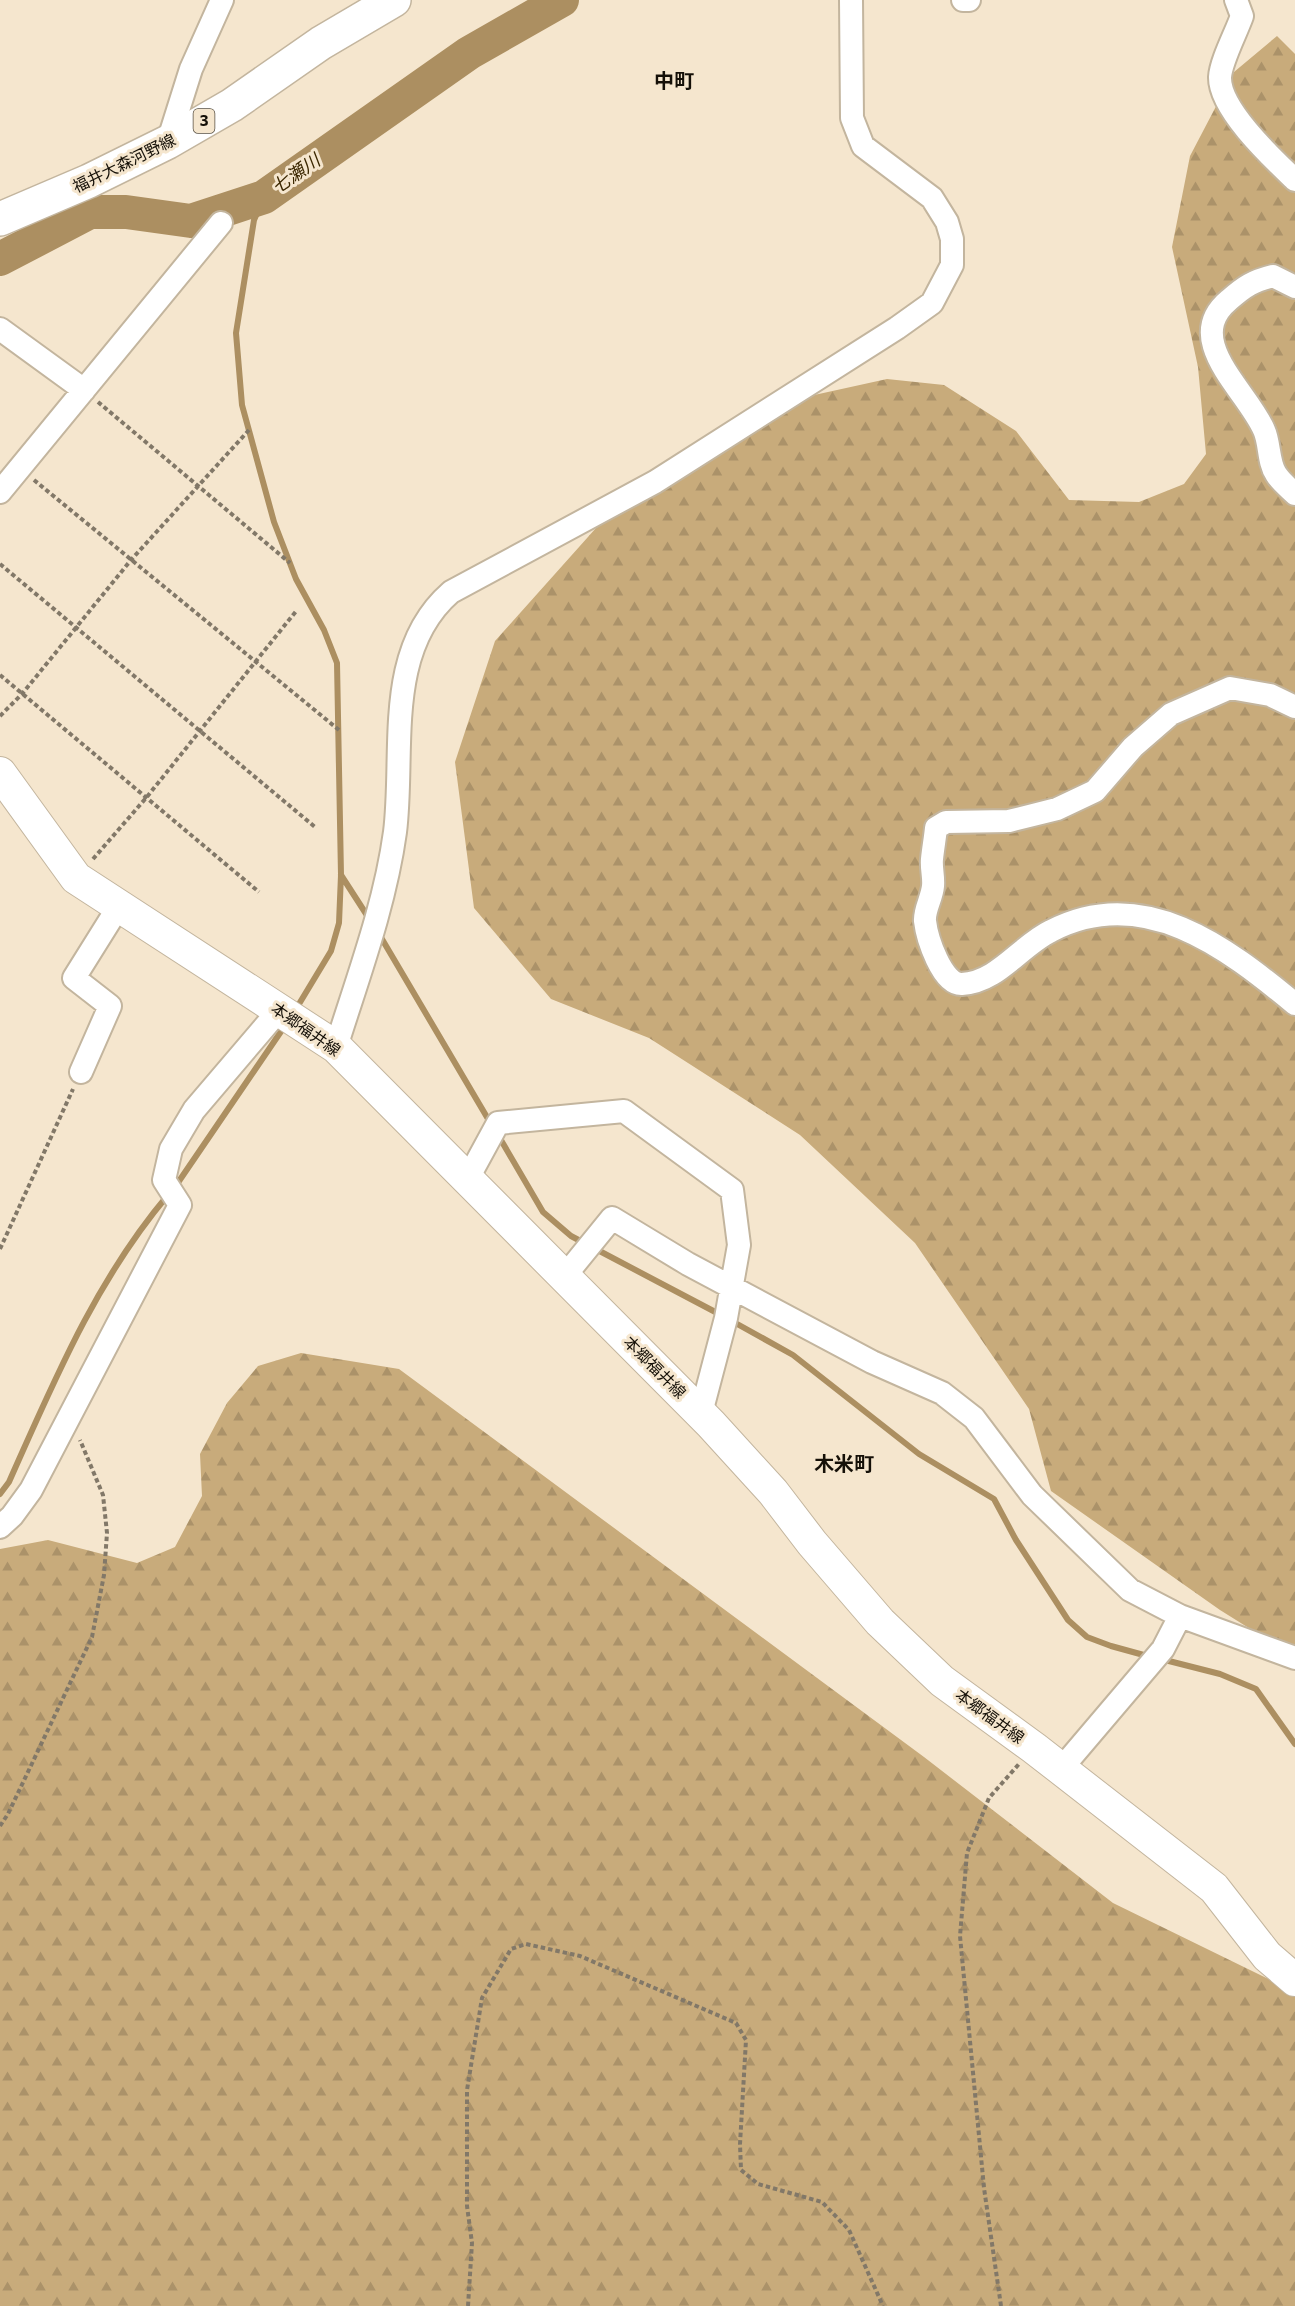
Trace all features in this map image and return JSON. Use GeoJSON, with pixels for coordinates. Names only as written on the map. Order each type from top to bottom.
{"type":"FeatureCollection","features":[{"type":"Feature","properties":{"kind":"main road","name":"福井大森河野線"},"geometry":{"type":"LineString","coordinates":[[0,219],[89,181],[168,142],[232,105],[321,43],[394,0]]}},
{"type":"Feature","properties":{"kind":"main road","name":"本郷福井線"},"geometry":{"type":"LineString","coordinates":[[0,773],[76,878],[336,1047],[701,1413],[773,1492],[812,1544],[880,1622],[942,1681],[1034,1748],[1214,1888],[1267,1956],[1295,1980]]}},
{"type":"Feature","properties":{"kind":"street"},"geometry":{"type":"LineString","coordinates":[[168,142],[192,69],[222,0]]}},
{"type":"Feature","properties":{"kind":"street"},"geometry":{"type":"LineString","coordinates":[[336,1047],[382,895],[395,831],[401,705],[409,655],[433,607],[451,592],[655,482],[897,328],[932,303],[952,265],[952,239],[947,222],[932,198],[862,146],[852,118],[851,0]]}},
{"type":"Feature","properties":{"kind":"street"},"geometry":{"type":"LineString","coordinates":[[963,0],[969,0]]}},
{"type":"Feature","properties":{"kind":"street"},"geometry":{"type":"LineString","coordinates":[[1236,0],[1242,16],[1220,76],[1222,93],[1256,143],[1295,180]]}},
{"type":"Feature","properties":{"kind":"street"},"geometry":{"type":"LineString","coordinates":[[0,492],[221,223]]}},
{"type":"Feature","properties":{"kind":"street"},"geometry":{"type":"LineString","coordinates":[[1295,287],[1273,276],[1251,282],[1221,307],[1213,320],[1210,336],[1222,363],[1265,430],[1276,474],[1295,494]]}},
{"type":"Feature","properties":{"kind":"street"},"geometry":{"type":"LineString","coordinates":[[0,329],[84,390]]}},
{"type":"Feature","properties":{"kind":"street"},"geometry":{"type":"LineString","coordinates":[[1295,707],[1270,695],[1230,688],[1171,714],[1133,747],[1095,791],[1066,805],[1009,820],[946,822],[936,828],[932,861],[934,886],[925,920],[938,963],[949,980],[960,984],[987,978],[1050,931],[1099,915],[1140,915],[1186,930],[1242,960],[1295,1004]]}},
{"type":"Feature","properties":{"kind":"street"},"geometry":{"type":"LineString","coordinates":[[81,1072],[110,1006],[74,978],[119,906]]}},
{"type":"Feature","properties":{"kind":"street"},"geometry":{"type":"LineString","coordinates":[[0,1527],[12,1516],[31,1490],[180,1205],[164,1180],[171,1149],[194,1110],[280,1009]]}},
{"type":"Feature","properties":{"kind":"street"},"geometry":{"type":"LineString","coordinates":[[467,1180],[498,1123],[624,1111],[732,1190],[739,1245],[732,1286],[701,1413]]}},
{"type":"Feature","properties":{"kind":"street"},"geometry":{"type":"LineString","coordinates":[[564,1277],[612,1218],[688,1264],[872,1362],[942,1394],[974,1418],[1032,1496],[1130,1590],[1180,1616],[1295,1658]]}},
{"type":"Feature","properties":{"kind":"street"},"geometry":{"type":"LineString","coordinates":[[1061,1769],[1163,1649],[1180,1616]]}},
{"type":"Feature","properties":{"kind":"path"},"geometry":{"type":"LineString","coordinates":[[84,390],[290,563]]}},
{"type":"Feature","properties":{"kind":"path"},"geometry":{"type":"LineString","coordinates":[[0,716],[22,694],[131,560],[249,430]]}},
{"type":"Feature","properties":{"kind":"path"},"geometry":{"type":"LineString","coordinates":[[20,468],[339,730]]}},
{"type":"Feature","properties":{"kind":"path"},"geometry":{"type":"LineString","coordinates":[[0,564],[315,827]]}},
{"type":"Feature","properties":{"kind":"path"},"geometry":{"type":"LineString","coordinates":[[76,878],[146,798],[297,610]]}},
{"type":"Feature","properties":{"kind":"path"},"geometry":{"type":"LineString","coordinates":[[0,675],[259,892]]}},
{"type":"Feature","properties":{"kind":"path"},"geometry":{"type":"LineString","coordinates":[[0,1250],[81,1072]]}},
{"type":"Feature","properties":{"kind":"path"},"geometry":{"type":"LineString","coordinates":[[0,1826],[8,1814],[92,1637],[104,1575],[107,1533],[103,1495],[90,1460],[69,1419]]}},
{"type":"Feature","properties":{"kind":"path"},"geometry":{"type":"LineString","coordinates":[[1001,2306],[984,2188],[960,1936],[967,1853],[989,1798],[1034,1748]]}},
{"type":"Feature","properties":{"kind":"path"},"geometry":{"type":"LineString","coordinates":[[468,2306],[472,2243],[467,2206],[467,2102],[482,1998],[511,1949],[526,1944],[580,1956],[736,2023],[746,2040],[740,2144],[741,2170],[758,2184],[822,2202],[849,2230],[883,2306]]}},
{"type":"Feature","properties":{"kind":"green space"},"geometry":{"type":"Polygon","coordinates":[[[1277,36],[1295,54],[1295,1657],[1220,1610],[1051,1491],[1029,1409],[915,1243],[800,1135],[649,1038],[551,999],[474,908],[455,762],[495,641],[596,528],[760,407],[887,379],[944,385],[1016,431],[1069,500],[1139,502],[1184,484],[1206,454],[1198,367],[1172,247],[1190,156],[1234,72],[1277,36]]]}},
{"type":"Feature","properties":{"kind":"green space"},"geometry":{"type":"Polygon","coordinates":[[[301,1353],[399,1369],[924,1757],[1113,1903],[1295,1992],[1295,2306],[0,2306],[0,1549],[48,1540],[137,1563],[175,1547],[202,1496],[200,1454],[227,1403],[258,1366],[301,1353]]]}},
{"type":"Feature","properties":{"kind":"waterway","name":"七瀬川"},"geometry":{"type":"LineString","coordinates":[[0,259],[90,212],[126,212],[191,221],[264,197],[469,53],[562,0]]}},
{"type":"Feature","properties":{"kind":"waterway"},"geometry":{"type":"LineString","coordinates":[[264,197],[254,220],[236,333],[242,405],[274,522],[296,579],[324,630],[337,663],[341,875],[339,923],[331,951],[296,1009]]}},
{"type":"Feature","properties":{"kind":"waterway"},"geometry":{"type":"LineString","coordinates":[[341,875],[370,920]]}},
{"type":"Feature","properties":{"kind":"waterway"},"geometry":{"type":"LineString","coordinates":[[379,934],[491,1124]]}},
{"type":"Feature","properties":{"kind":"waterway"},"geometry":{"type":"LineString","coordinates":[[175,1187],[282,1030]]}},
{"type":"Feature","properties":{"kind":"waterway"},"geometry":{"type":"LineString","coordinates":[[498,1135],[543,1212],[571,1236],[721,1315]]}},
{"type":"Feature","properties":{"kind":"waterway"},"geometry":{"type":"LineString","coordinates":[[0,1494],[9,1482],[78,1332],[119,1262],[168,1195]]}},
{"type":"Feature","properties":{"kind":"waterway"},"geometry":{"type":"LineString","coordinates":[[730,1320],[793,1355],[919,1454],[994,1499],[1016,1540],[1068,1620],[1087,1637],[1151,1657]]}},
{"type":"Feature","properties":{"kind":"waterway"},"geometry":{"type":"LineString","coordinates":[[1161,1659],[1220,1674],[1256,1689],[1295,1744]]}},
{"type":"Feature","properties":{"kind":"district","name":"中町"},"geometry":{"type":"Point","coordinates":[674,81]}},
{"type":"Feature","properties":{"kind":"district","name":"木米町"},"geometry":{"type":"Point","coordinates":[844,1464]}}]}
